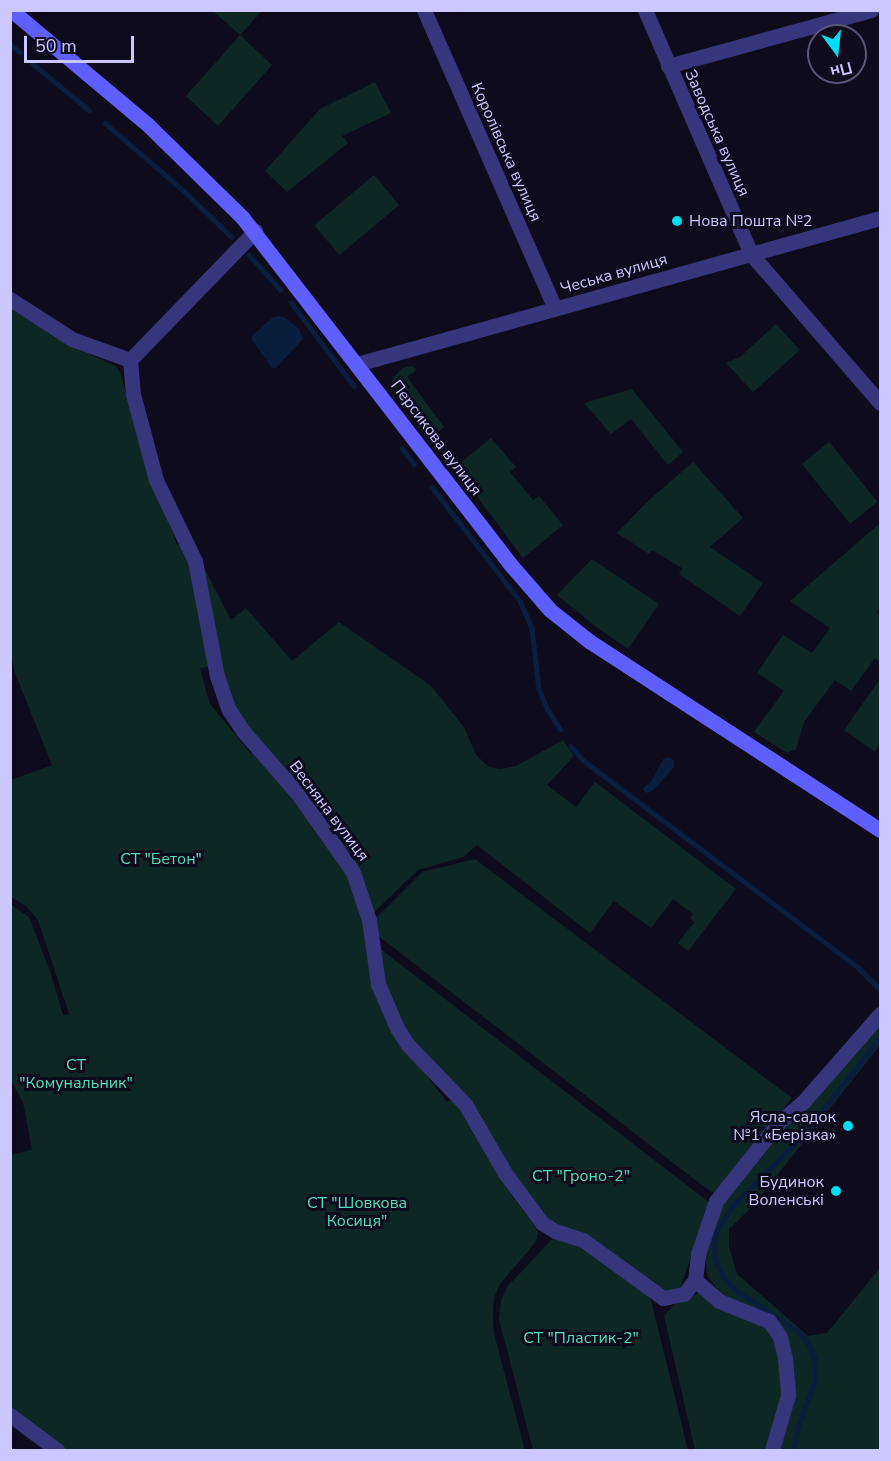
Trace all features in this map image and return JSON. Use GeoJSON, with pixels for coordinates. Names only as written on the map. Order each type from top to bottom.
{"type":"FeatureCollection","features":[{"type":"Feature","properties":{"kind":"main road","name":"Персикова вулиця"},"geometry":{"type":"LineString","coordinates":[[15,12],[148,124],[255,231],[510,564],[550,610],[589,641],[880,830]]}},
{"type":"Feature","properties":{"kind":"street","name":"Королівська вулиця"},"geometry":{"type":"LineString","coordinates":[[424,10],[555,309]]}},
{"type":"Feature","properties":{"kind":"street","name":"Заводська вулиця"},"geometry":{"type":"LineString","coordinates":[[645,10],[751,254],[880,403]]}},
{"type":"Feature","properties":{"kind":"street"},"geometry":{"type":"LineString","coordinates":[[668,66],[871,10]]}},
{"type":"Feature","properties":{"kind":"street","name":"Чеська вулиця"},"geometry":{"type":"LineString","coordinates":[[357,364],[880,218]]}},
{"type":"Feature","properties":{"kind":"street"},"geometry":{"type":"LineString","coordinates":[[10,299],[72,339],[130,360],[255,231]]}},
{"type":"Feature","properties":{"kind":"street","name":"Весняна вулиця"},"geometry":{"type":"LineString","coordinates":[[130,360],[133,394],[156,480],[195,561],[214,666],[223,695],[239,726],[298,794],[353,872],[369,920],[378,984],[397,1028],[408,1045],[465,1104],[505,1173],[542,1222],[555,1231],[583,1240],[663,1298],[684,1294],[695,1280]]}},
{"type":"Feature","properties":{"kind":"street"},"geometry":{"type":"LineString","coordinates":[[772,1450],[788,1395],[785,1358],[780,1337],[769,1321],[719,1301],[695,1280],[698,1254],[716,1201],[778,1123],[803,1102],[880,1014]]}},
{"type":"Feature","properties":{"kind":"street"},"geometry":{"type":"LineString","coordinates":[[10,1415],[57,1450]]}},
{"type":"Feature","properties":{"kind":"green space"},"geometry":{"type":"Polygon","coordinates":[[[213,11],[262,11],[240,35],[213,11]]]}},
{"type":"Feature","properties":{"kind":"green space"},"geometry":{"type":"Polygon","coordinates":[[[240,35],[272,65],[218,126],[186,96],[240,35]]]}},
{"type":"Feature","properties":{"kind":"green space"},"geometry":{"type":"Polygon","coordinates":[[[375,82],[391,113],[342,136],[348,143],[287,192],[265,171],[320,109],[375,82]]]}},
{"type":"Feature","properties":{"kind":"green space"},"geometry":{"type":"Polygon","coordinates":[[[374,175],[399,205],[339,255],[314,225],[374,175]]]}},
{"type":"Feature","properties":{"kind":"green space"},"geometry":{"type":"Polygon","coordinates":[[[11,309],[71,346],[116,366],[120,372],[177,545],[182,543],[188,557],[209,667],[200,668],[210,704],[251,754],[256,751],[290,793],[344,869],[359,901],[367,953],[417,1063],[447,1102],[454,1099],[506,1187],[535,1227],[538,1234],[535,1243],[500,1284],[494,1298],[493,1317],[494,1334],[525,1450],[62,1450],[11,1412],[11,1155],[32,1150],[23,1102],[11,1081],[10,904],[29,917],[50,971],[63,1015],[69,1014],[38,920],[26,906],[11,897],[11,780],[52,765],[15,673],[11,654],[11,309]]]}},
{"type":"Feature","properties":{"kind":"green space"},"geometry":{"type":"Polygon","coordinates":[[[776,324],[800,350],[753,392],[726,363],[740,357],[776,324]]]}},
{"type":"Feature","properties":{"kind":"green space"},"geometry":{"type":"Polygon","coordinates":[[[412,366],[417,370],[407,377],[444,427],[432,437],[392,380],[402,368],[412,366]]]}},
{"type":"Feature","properties":{"kind":"green space"},"geometry":{"type":"Polygon","coordinates":[[[632,389],[683,452],[668,465],[631,419],[611,434],[584,403],[632,389]]]}},
{"type":"Feature","properties":{"kind":"green space"},"geometry":{"type":"Polygon","coordinates":[[[491,438],[516,467],[510,472],[533,500],[539,496],[563,525],[523,558],[455,467],[491,438]]]}},
{"type":"Feature","properties":{"kind":"green space"},"geometry":{"type":"Polygon","coordinates":[[[829,442],[877,502],[850,524],[802,464],[829,442]]]}},
{"type":"Feature","properties":{"kind":"green space"},"geometry":{"type":"Polygon","coordinates":[[[693,462],[743,518],[710,547],[763,583],[740,616],[679,574],[682,568],[652,550],[649,554],[617,533],[647,502],[693,462]]]}},
{"type":"Feature","properties":{"kind":"green space"},"geometry":{"type":"Polygon","coordinates":[[[880,523],[880,608],[877,612],[880,615],[880,662],[875,658],[851,691],[835,680],[804,722],[796,749],[787,753],[754,732],[784,691],[757,673],[783,635],[812,653],[830,628],[790,601],[880,523]]]}},
{"type":"Feature","properties":{"kind":"green space"},"geometry":{"type":"Polygon","coordinates":[[[198,556],[231,620],[246,608],[292,661],[339,622],[430,685],[464,727],[476,755],[489,767],[501,769],[516,766],[563,740],[574,756],[547,785],[576,807],[595,782],[736,889],[688,951],[678,943],[694,922],[690,918],[693,914],[673,899],[651,928],[614,901],[590,933],[477,845],[463,857],[418,870],[371,915],[360,879],[230,705],[198,556]]]}},
{"type":"Feature","properties":{"kind":"green space"},"geometry":{"type":"Polygon","coordinates":[[[592,559],[659,604],[628,649],[557,595],[592,559]]]}},
{"type":"Feature","properties":{"kind":"green space"},"geometry":{"type":"Polygon","coordinates":[[[880,679],[880,743],[875,752],[844,730],[880,679]]]}},
{"type":"Feature","properties":{"kind":"green space","name":"СТ \"Гроно-2\""},"geometry":{"type":"Polygon","coordinates":[[[475,859],[792,1098],[718,1191],[711,1192],[377,935],[373,921],[422,872],[475,859]]]}},
{"type":"Feature","properties":{"kind":"green space","name":"СТ \"Гроно-2\""},"geometry":{"type":"Polygon","coordinates":[[[379,948],[710,1203],[679,1291],[670,1294],[550,1224],[406,1034],[381,977],[379,948]]]}},
{"type":"Feature","properties":{"kind":"green space"},"geometry":{"type":"Polygon","coordinates":[[[880,1024],[880,1045],[752,1207],[729,1229],[729,1247],[737,1274],[808,1336],[827,1333],[880,1268],[880,1450],[777,1450],[785,1334],[719,1292],[707,1275],[705,1251],[716,1210],[780,1129],[880,1024]]]}},
{"type":"Feature","properties":{"kind":"green space","name":"СТ \"Пластик-2\""},"geometry":{"type":"Polygon","coordinates":[[[554,1237],[569,1239],[649,1293],[688,1450],[533,1450],[499,1319],[501,1301],[507,1287],[554,1237]]]}},
{"type":"Feature","properties":{"kind":"green space","name":"СТ \"Пластик-2\""},"geometry":{"type":"Polygon","coordinates":[[[699,1293],[744,1313],[772,1332],[784,1384],[767,1450],[695,1450],[664,1316],[674,1305],[699,1293]]]}},
{"type":"Feature","properties":{"kind":"water"},"geometry":{"type":"Polygon","coordinates":[[[273,317],[284,317],[299,329],[303,339],[276,368],[272,368],[252,340],[253,335],[273,317]]]}},
{"type":"Feature","properties":{"kind":"water"},"geometry":{"type":"Polygon","coordinates":[[[669,757],[674,761],[674,767],[653,791],[645,793],[643,788],[651,782],[663,759],[669,757]]]}},
{"type":"Feature","properties":{"kind":"waterway"},"geometry":{"type":"LineString","coordinates":[[10,44],[20,52]]}},
{"type":"Feature","properties":{"kind":"waterway"},"geometry":{"type":"LineString","coordinates":[[32,63],[89,110]]}},
{"type":"Feature","properties":{"kind":"waterway"},"geometry":{"type":"LineString","coordinates":[[105,123],[184,191],[232,237]]}},
{"type":"Feature","properties":{"kind":"waterway"},"geometry":{"type":"LineString","coordinates":[[249,255],[281,290]]}},
{"type":"Feature","properties":{"kind":"waterway"},"geometry":{"type":"LineString","coordinates":[[291,302],[354,386]]}},
{"type":"Feature","properties":{"kind":"waterway"},"geometry":{"type":"LineString","coordinates":[[402,448],[414,464]]}},
{"type":"Feature","properties":{"kind":"waterway"},"geometry":{"type":"LineString","coordinates":[[432,487],[520,601],[532,628],[539,689],[560,729]]}},
{"type":"Feature","properties":{"kind":"waterway"},"geometry":{"type":"LineString","coordinates":[[571,746],[583,760],[858,967],[880,989]]}},
{"type":"Feature","properties":{"kind":"waterway"},"geometry":{"type":"LineString","coordinates":[[793,1450],[799,1423],[815,1381],[814,1357],[808,1344],[797,1331],[736,1291],[724,1278],[716,1262],[713,1244],[716,1231],[732,1206],[801,1138],[880,1038]]}},
{"type":"Feature","properties":{"kind":"place","name":"Нова Пошта №2"},"geometry":{"type":"Point","coordinates":[677,221]}},
{"type":"Feature","properties":{"kind":"place","name":"Ясла-садок №1 «Берізка»"},"geometry":{"type":"Point","coordinates":[848,1126]}},
{"type":"Feature","properties":{"kind":"place","name":"Будинок Воленські"},"geometry":{"type":"Point","coordinates":[836,1191]}},
{"type":"Feature","properties":{"kind":"park label","name":"СТ \"Бетон\""},"geometry":{"type":"Point","coordinates":[161,859]}},
{"type":"Feature","properties":{"kind":"park label","name":"СТ \"Комунальник\""},"geometry":{"type":"Point","coordinates":[76,1074]}},
{"type":"Feature","properties":{"kind":"park label","name":"СТ \"Шовкова Косиця\""},"geometry":{"type":"Point","coordinates":[357,1212]}}]}
